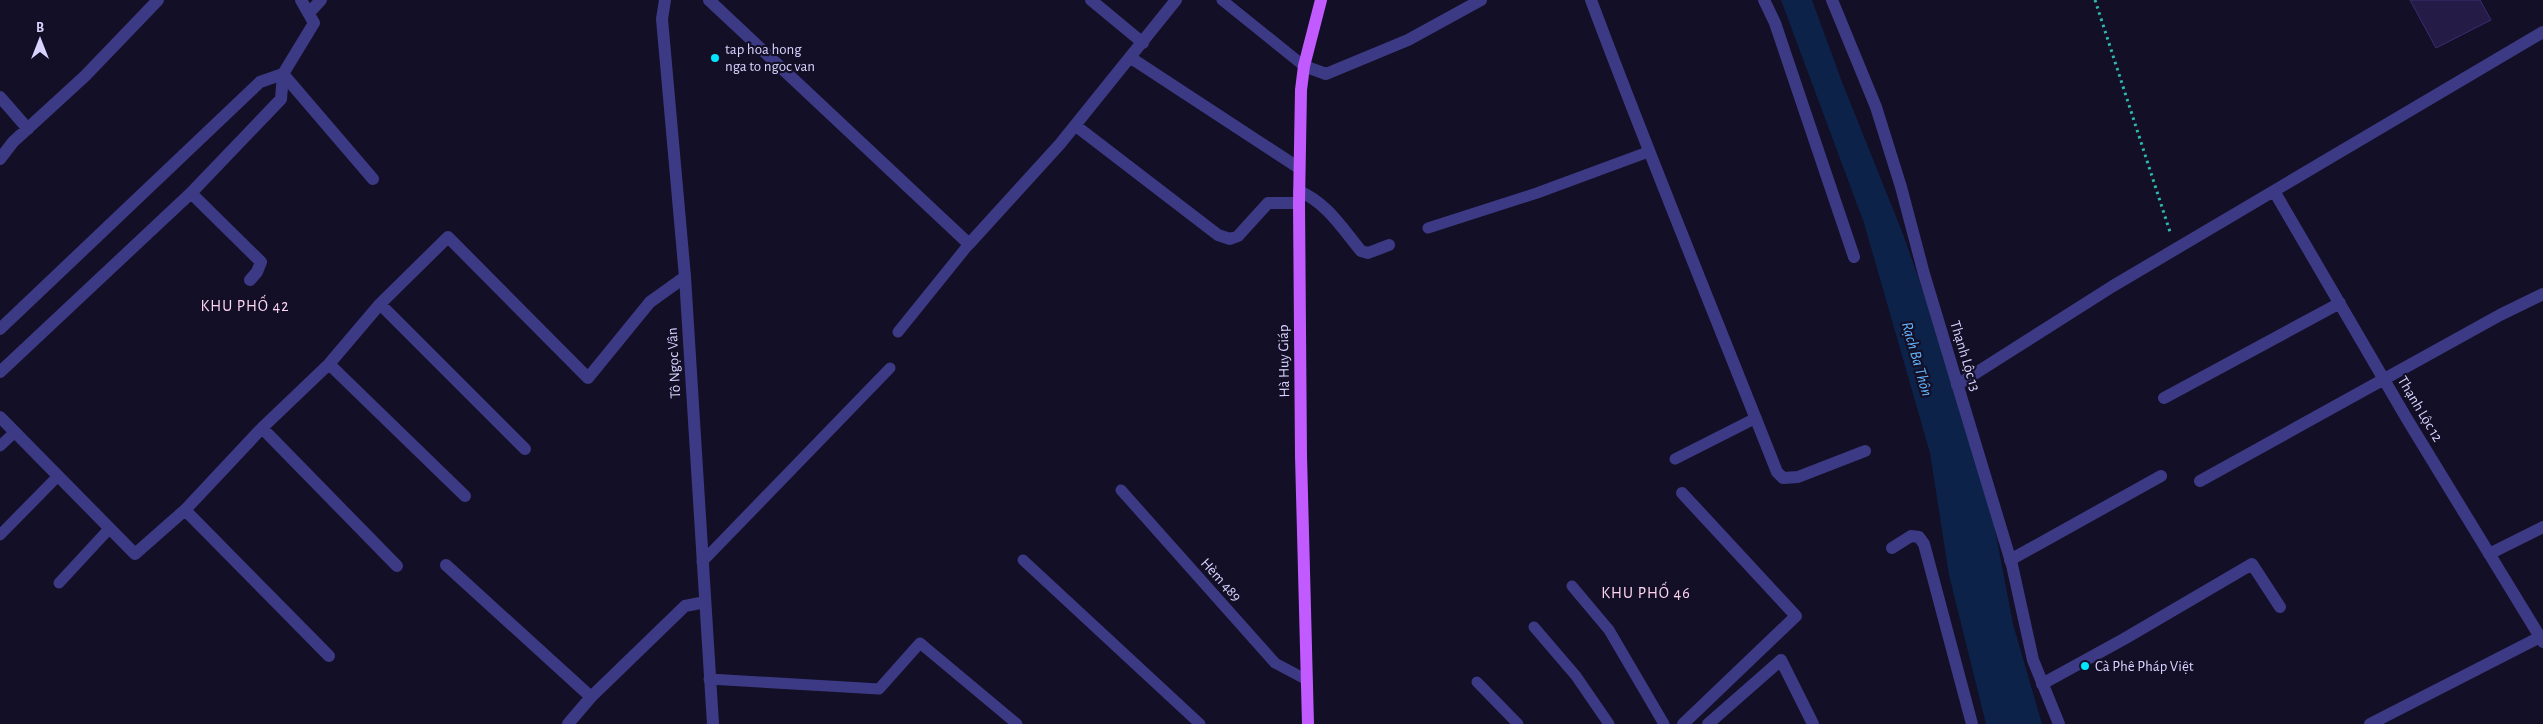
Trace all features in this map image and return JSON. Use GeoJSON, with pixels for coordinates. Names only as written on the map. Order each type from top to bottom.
{"type":"FeatureCollection","features":[{"type":"Feature","properties":{"kind":"main road","name":"Hà Huy Giáp"},"geometry":{"type":"LineString","coordinates":[[1308,724],[1301,456],[1299,168],[1301,90],[1304,66],[1321,0]]}},
{"type":"Feature","properties":{"kind":"street"},"geometry":{"type":"LineString","coordinates":[[0,159],[28,129],[85,76],[158,0]]}},
{"type":"Feature","properties":{"kind":"street"},"geometry":{"type":"LineString","coordinates":[[0,372],[191,193],[281,99],[283,74],[314,23],[301,0]]}},
{"type":"Feature","properties":{"kind":"street"},"geometry":{"type":"LineString","coordinates":[[309,13],[320,0]]}},
{"type":"Feature","properties":{"kind":"street","name":"Tô Ngọc Vân"},"geometry":{"type":"LineString","coordinates":[[665,0],[662,19],[686,277],[709,679],[714,724]]}},
{"type":"Feature","properties":{"kind":"street"},"geometry":{"type":"LineString","coordinates":[[709,0],[969,244],[1076,126],[1144,43],[1176,0]]}},
{"type":"Feature","properties":{"kind":"street"},"geometry":{"type":"LineString","coordinates":[[1091,0],[1144,43]]}},
{"type":"Feature","properties":{"kind":"street"},"geometry":{"type":"LineString","coordinates":[[1304,66],[1326,74],[1408,40],[1481,0]]}},
{"type":"Feature","properties":{"kind":"street"},"geometry":{"type":"LineString","coordinates":[[1591,0],[1648,152],[1693,256],[1777,472],[1783,478],[1798,477],[1864,451]]}},
{"type":"Feature","properties":{"kind":"street"},"geometry":{"type":"LineString","coordinates":[[1764,0],[1775,23],[1854,257]]}},
{"type":"Feature","properties":{"kind":"street","name":"Thạnh Lộc 13"},"geometry":{"type":"LineString","coordinates":[[1832,0],[1876,107],[2010,560],[2033,660],[2059,724]]}},
{"type":"Feature","properties":{"kind":"street"},"geometry":{"type":"LineString","coordinates":[[1957,385],[2176,249],[2543,32]]}},
{"type":"Feature","properties":{"kind":"street"},"geometry":{"type":"LineString","coordinates":[[1131,58],[1299,168]]}},
{"type":"Feature","properties":{"kind":"street"},"geometry":{"type":"LineString","coordinates":[[283,74],[372,179]]}},
{"type":"Feature","properties":{"kind":"street"},"geometry":{"type":"LineString","coordinates":[[0,329],[260,82],[283,74]]}},
{"type":"Feature","properties":{"kind":"street"},"geometry":{"type":"LineString","coordinates":[[0,97],[28,129]]}},
{"type":"Feature","properties":{"kind":"street"},"geometry":{"type":"LineString","coordinates":[[1076,126],[1218,235],[1230,239],[1238,236],[1268,203],[1299,197],[1314,198],[1324,206],[1361,251],[1368,254],[1389,245]]}},
{"type":"Feature","properties":{"kind":"street","name":"Thạnh Lộc 12"},"geometry":{"type":"LineString","coordinates":[[2274,191],[2384,380],[2542,640]]}},
{"type":"Feature","properties":{"kind":"street"},"geometry":{"type":"LineString","coordinates":[[191,193],[261,262],[258,272],[250,280]]}},
{"type":"Feature","properties":{"kind":"street"},"geometry":{"type":"LineString","coordinates":[[0,417],[135,554],[185,510],[262,428],[329,364],[380,304],[448,237],[588,378],[650,302],[686,277]]}},
{"type":"Feature","properties":{"kind":"street"},"geometry":{"type":"LineString","coordinates":[[2200,481],[2500,315],[2543,294]]}},
{"type":"Feature","properties":{"kind":"street"},"geometry":{"type":"LineString","coordinates":[[2164,398],[2340,303]]}},
{"type":"Feature","properties":{"kind":"street"},"geometry":{"type":"LineString","coordinates":[[380,304],[525,449]]}},
{"type":"Feature","properties":{"kind":"street"},"geometry":{"type":"LineString","coordinates":[[329,364],[465,496]]}},
{"type":"Feature","properties":{"kind":"street"},"geometry":{"type":"LineString","coordinates":[[262,428],[397,566]]}},
{"type":"Feature","properties":{"kind":"street"},"geometry":{"type":"LineString","coordinates":[[2010,560],[2162,476]]}},
{"type":"Feature","properties":{"kind":"street"},"geometry":{"type":"LineString","coordinates":[[1682,493],[1796,616],[1683,724]]}},
{"type":"Feature","properties":{"kind":"street"},"geometry":{"type":"LineString","coordinates":[[185,510],[328,656]]}},
{"type":"Feature","properties":{"kind":"street"},"geometry":{"type":"LineString","coordinates":[[2489,554],[2543,527]]}},
{"type":"Feature","properties":{"kind":"street"},"geometry":{"type":"LineString","coordinates":[[1892,548],[1911,536],[1919,537],[1924,544],[1972,724]]}},
{"type":"Feature","properties":{"kind":"street"},"geometry":{"type":"LineString","coordinates":[[2042,684],[2124,639],[2252,564],[2280,607]]}},
{"type":"Feature","properties":{"kind":"street"},"geometry":{"type":"LineString","coordinates":[[446,565],[591,697]]}},
{"type":"Feature","properties":{"kind":"street"},"geometry":{"type":"LineString","coordinates":[[568,724],[591,697],[685,606],[705,602]]}},
{"type":"Feature","properties":{"kind":"street"},"geometry":{"type":"LineString","coordinates":[[2370,724],[2542,640]]}},
{"type":"Feature","properties":{"kind":"street"},"geometry":{"type":"LineString","coordinates":[[1708,724],[1781,660],[1814,724]]}},
{"type":"Feature","properties":{"kind":"lane"},"geometry":{"type":"LineString","coordinates":[[1222,0],[1304,66]]}},
{"type":"Feature","properties":{"kind":"lane"},"geometry":{"type":"LineString","coordinates":[[1428,228],[1537,194],[1648,152]]}},
{"type":"Feature","properties":{"kind":"lane"},"geometry":{"type":"LineString","coordinates":[[898,332],[969,244]]}},
{"type":"Feature","properties":{"kind":"lane"},"geometry":{"type":"LineString","coordinates":[[702,562],[890,368]]}},
{"type":"Feature","properties":{"kind":"lane"},"geometry":{"type":"LineString","coordinates":[[1675,459],[1756,418]]}},
{"type":"Feature","properties":{"kind":"lane"},"geometry":{"type":"LineString","coordinates":[[0,446],[15,432]]}},
{"type":"Feature","properties":{"kind":"lane"},"geometry":{"type":"LineString","coordinates":[[0,535],[58,476]]}},
{"type":"Feature","properties":{"kind":"lane","name":"Hèm 489"},"geometry":{"type":"LineString","coordinates":[[1121,490],[1274,663],[1307,680]]}},
{"type":"Feature","properties":{"kind":"lane"},"geometry":{"type":"LineString","coordinates":[[59,583],[109,528]]}},
{"type":"Feature","properties":{"kind":"lane"},"geometry":{"type":"LineString","coordinates":[[1022,560],[1200,724]]}},
{"type":"Feature","properties":{"kind":"lane"},"geometry":{"type":"LineString","coordinates":[[1572,586],[1609,630],[1664,724]]}},
{"type":"Feature","properties":{"kind":"lane"},"geometry":{"type":"LineString","coordinates":[[1534,627],[1576,676],[1609,724]]}},
{"type":"Feature","properties":{"kind":"lane"},"geometry":{"type":"LineString","coordinates":[[709,679],[879,690],[920,643],[1017,724]]}},
{"type":"Feature","properties":{"kind":"lane"},"geometry":{"type":"LineString","coordinates":[[1477,682],[1518,724]]}},
{"type":"Feature","properties":{"kind":"path"},"geometry":{"type":"LineString","coordinates":[[2095,0],[2176,249]]}},
{"type":"Feature","properties":{"kind":"water","name":"Rạch Ba Thôn"},"geometry":{"type":"Polygon","coordinates":[[[1781,0],[1812,0],[1842,82],[1903,234],[1955,383],[1990,503],[2013,624],[2042,724],[1986,724],[1949,575],[1930,453],[1864,223],[1781,0]]]}},
{"type":"Feature","properties":{"kind":"building"},"geometry":{"type":"Polygon","coordinates":[[[2410,0],[2480,0],[2491,20],[2436,48],[2410,0]]]}},
{"type":"Feature","properties":{"kind":"place","name":"tap hoa hong nga to ngoc van"},"geometry":{"type":"Point","coordinates":[715,58]}},
{"type":"Feature","properties":{"kind":"place","name":"Cà Phê Pháp Việt"},"geometry":{"type":"Point","coordinates":[2085,666]}},
{"type":"Feature","properties":{"kind":"district","name":"KHU PHỐ 42"},"geometry":{"type":"Point","coordinates":[245,306]}},
{"type":"Feature","properties":{"kind":"district","name":"KHU PHỐ 46"},"geometry":{"type":"Point","coordinates":[1646,593]}}]}
